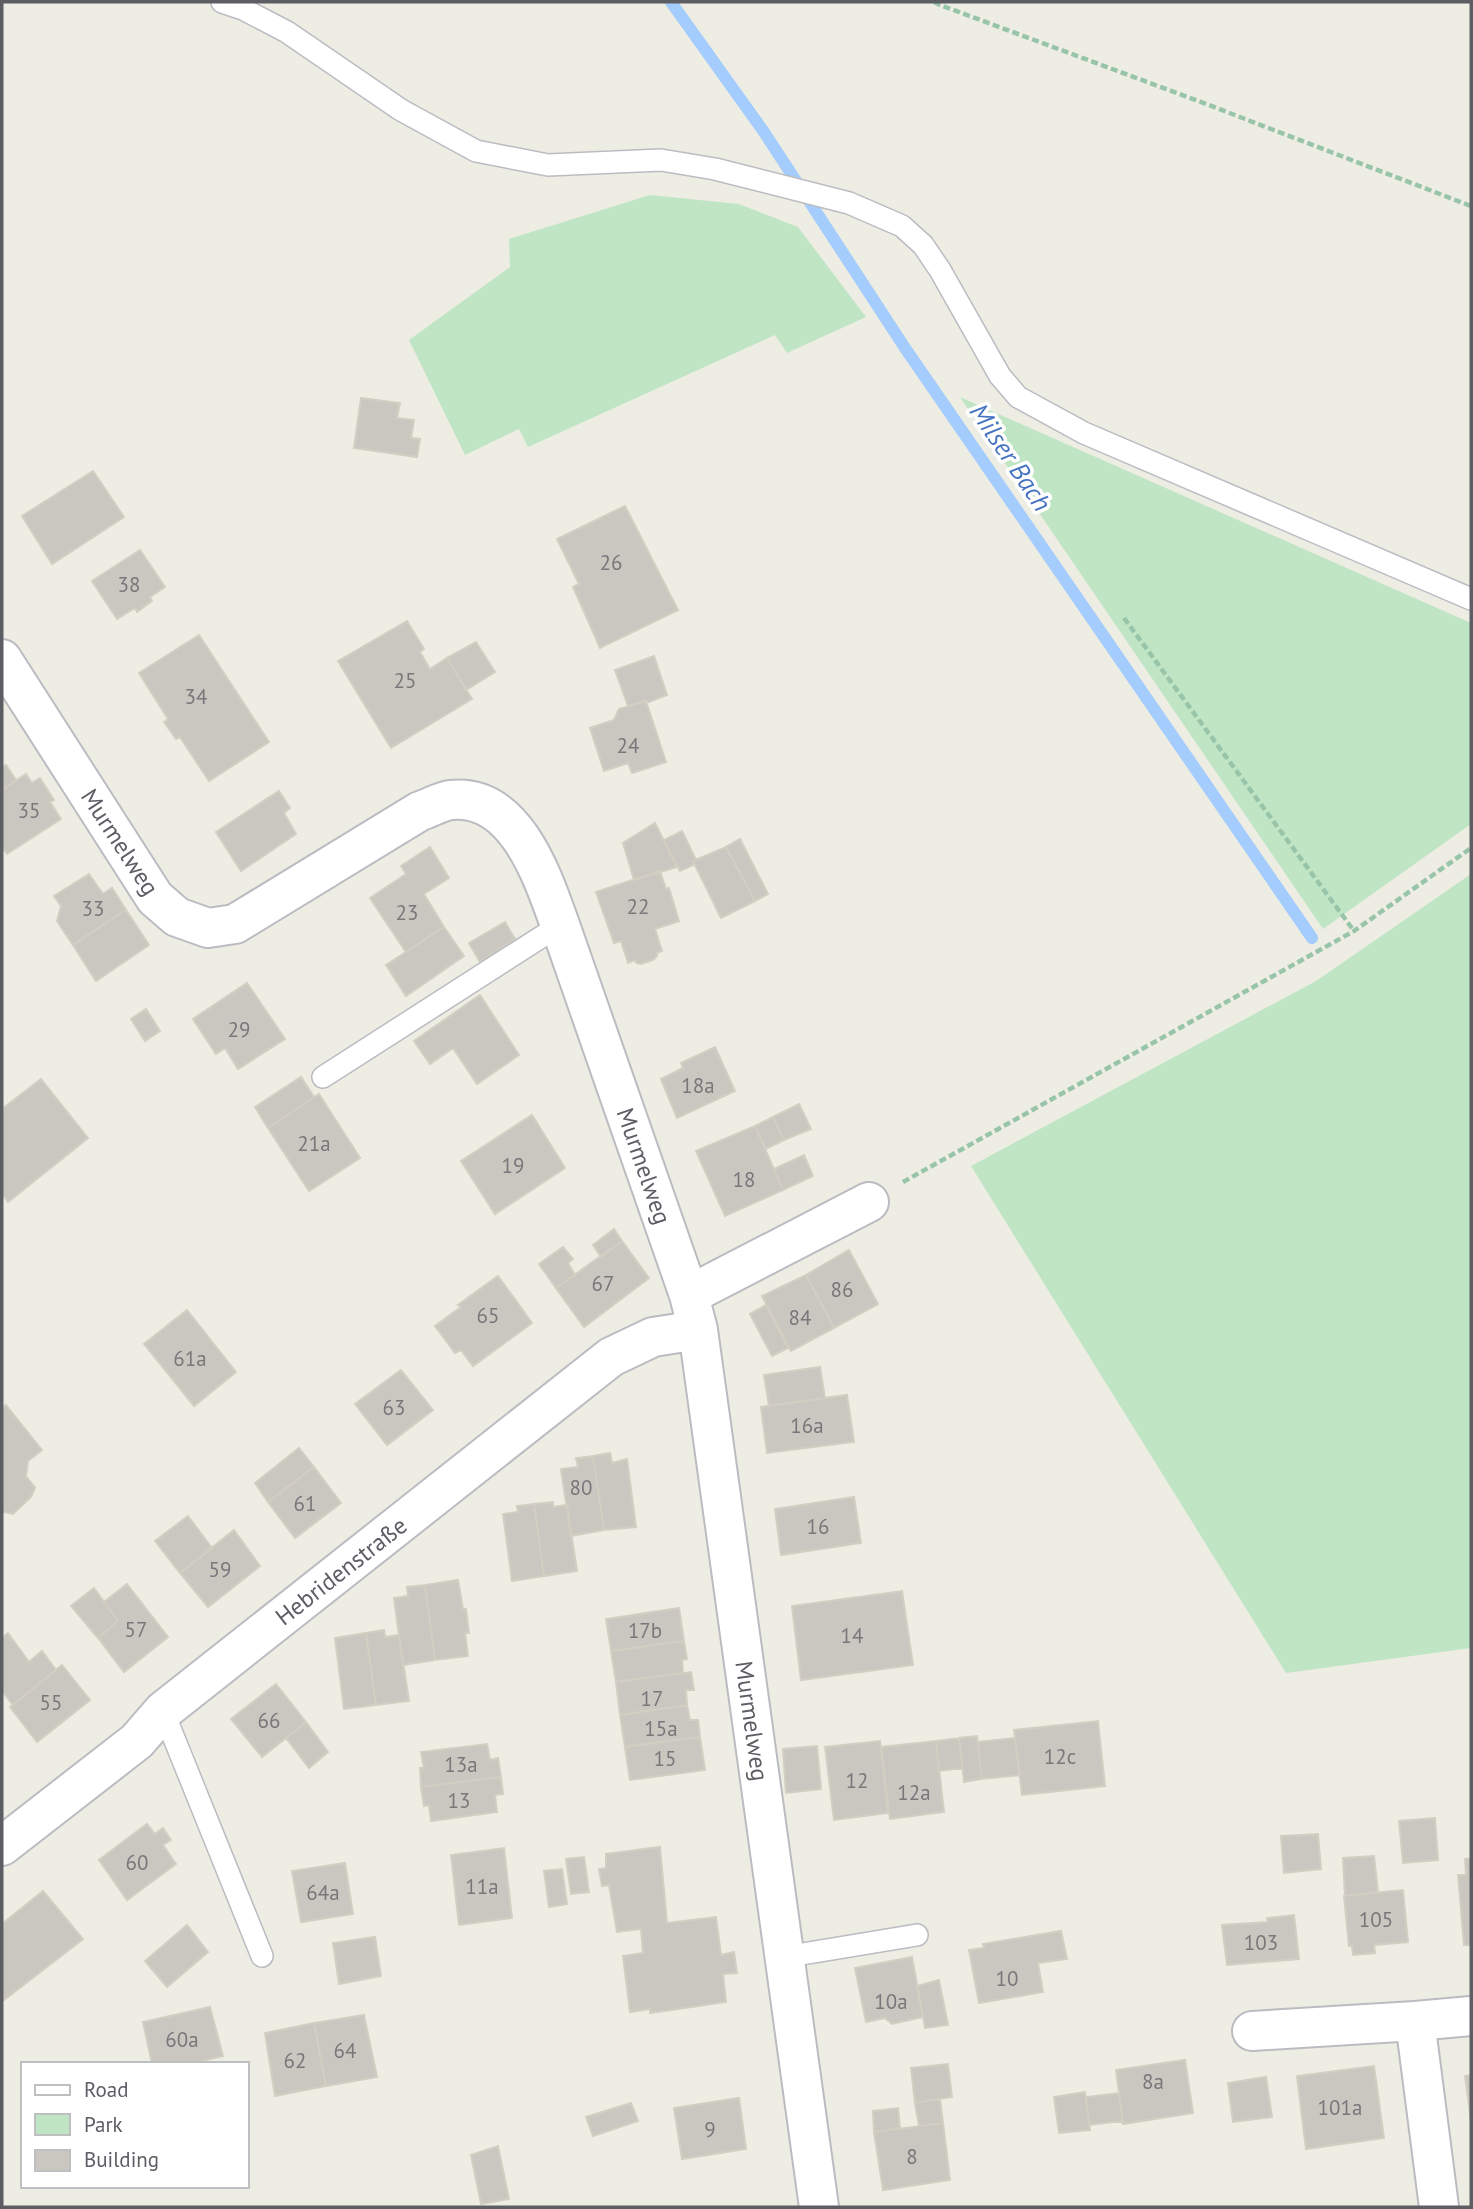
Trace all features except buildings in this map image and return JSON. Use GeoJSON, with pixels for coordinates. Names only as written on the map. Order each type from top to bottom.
{"type":"FeatureCollection","features":[{"type":"Feature","properties":{"kind":"street","name":"Murmelweg"},"geometry":{"type":"LineString","coordinates":[[2,659],[155,898],[177,917],[208,928],[235,924],[420,811],[451,800],[480,803],[510,822],[530,853],[560,925],[693,1313],[819,2207]]}},
{"type":"Feature","properties":{"kind":"street","name":"Hebridenstraße"},"geometry":{"type":"LineString","coordinates":[[2,1846],[137,1741],[163,1711],[611,1357],[653,1338],[869,1202]]}},
{"type":"Feature","properties":{"kind":"street"},"geometry":{"type":"LineString","coordinates":[[1252,2031],[1471,2016]]}},
{"type":"Feature","properties":{"kind":"street"},"geometry":{"type":"LineString","coordinates":[[1415,2021],[1439,2207]]}},
{"type":"Feature","properties":{"kind":"lane"},"geometry":{"type":"LineString","coordinates":[[222,2],[243,9],[287,32],[401,110],[475,151],[548,165],[661,160],[715,169],[849,203],[902,226],[923,246],[940,270],[1000,376],[1018,397],[1084,433],[1471,599]]}},
{"type":"Feature","properties":{"kind":"lane"},"geometry":{"type":"LineString","coordinates":[[323,1077],[560,925]]}},
{"type":"Feature","properties":{"kind":"lane"},"geometry":{"type":"LineString","coordinates":[[163,1711],[262,1956]]}},
{"type":"Feature","properties":{"kind":"lane"},"geometry":{"type":"LineString","coordinates":[[784,1957],[917,1935]]}},
{"type":"Feature","properties":{"kind":"path"},"geometry":{"type":"LineString","coordinates":[[934,2],[1471,206]]}},
{"type":"Feature","properties":{"kind":"path"},"geometry":{"type":"LineString","coordinates":[[1124,618],[1354,931]]}},
{"type":"Feature","properties":{"kind":"path"},"geometry":{"type":"LineString","coordinates":[[869,1202],[1354,931],[1471,848]]}},
{"type":"Feature","properties":{"kind":"green space"},"geometry":{"type":"Polygon","coordinates":[[[650,195],[739,204],[798,227],[866,317],[787,353],[775,335],[528,447],[519,429],[465,455],[409,340],[510,267],[509,239],[650,195]]]}},
{"type":"Feature","properties":{"kind":"green space"},"geometry":{"type":"Polygon","coordinates":[[[960,397],[1471,623],[1471,824],[1323,929],[960,397]]]}},
{"type":"Feature","properties":{"kind":"green space"},"geometry":{"type":"Polygon","coordinates":[[[1471,874],[1471,1648],[1286,1673],[971,1166],[1316,981],[1471,874]]]}},
{"type":"Feature","properties":{"kind":"waterway","name":"Milser Bach"},"geometry":{"type":"LineString","coordinates":[[671,2],[764,132],[905,348],[1312,938]]}}]}
